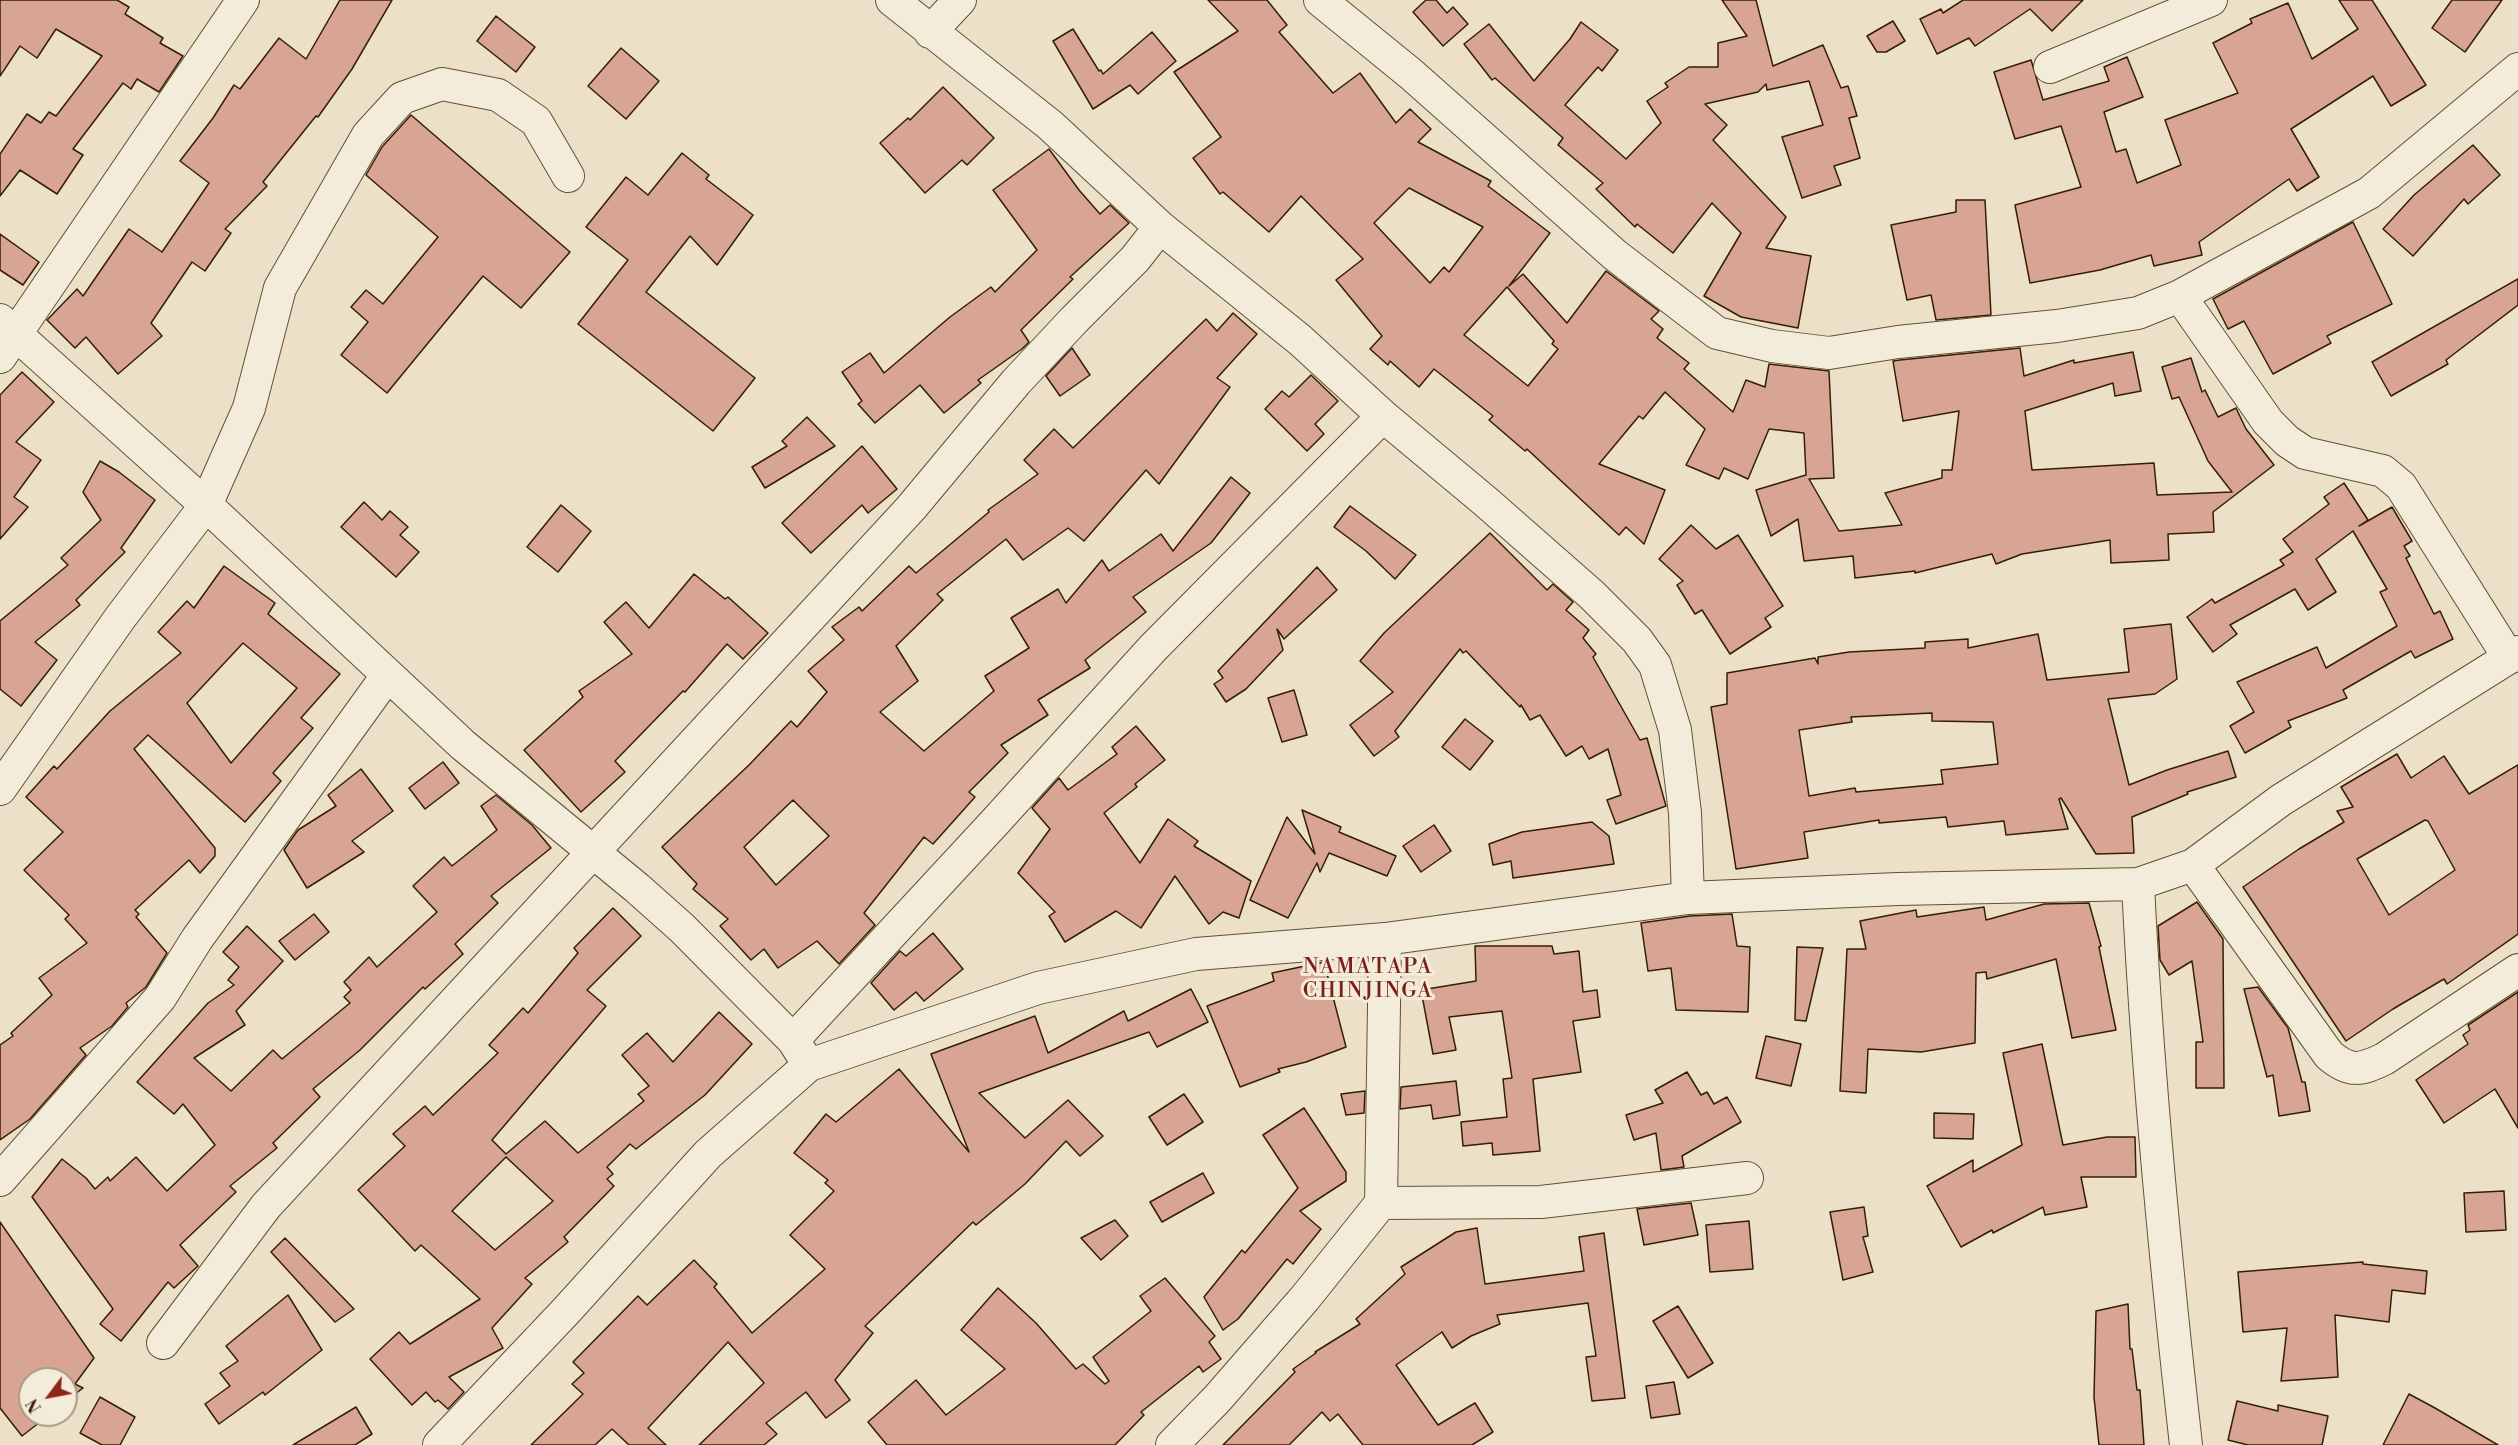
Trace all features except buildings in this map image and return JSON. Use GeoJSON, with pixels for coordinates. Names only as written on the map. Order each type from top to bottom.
{"type":"FeatureCollection","features":[{"type":"Feature","properties":{"kind":"street"},"geometry":{"type":"LineString","coordinates":[[243,0],[5,337],[206,505],[463,745],[593,851],[682,928],[801,1052]]}},
{"type":"Feature","properties":{"kind":"street"},"geometry":{"type":"LineString","coordinates":[[892,0],[1050,125],[1160,227],[1300,340],[1383,416],[1485,501],[1592,595],[1637,640],[1655,665],[1675,730],[1685,813],[1688,898]]}},
{"type":"Feature","properties":{"kind":"street"},"geometry":{"type":"LineString","coordinates":[[930,32],[960,0]]}},
{"type":"Feature","properties":{"kind":"street"},"geometry":{"type":"LineString","coordinates":[[1320,0],[1411,74],[1615,255],[1717,333],[1772,346],[1829,353],[1898,342],[2056,326],[2138,313],[2180,296],[2369,193],[2518,69]]}},
{"type":"Feature","properties":{"kind":"street"},"geometry":{"type":"LineString","coordinates":[[2050,67],[2211,0]]}},
{"type":"Feature","properties":{"kind":"street"},"geometry":{"type":"LineString","coordinates":[[0,789],[120,618],[206,505],[249,408],[280,288],[368,135],[402,98],[442,84],[498,95],[536,121],[568,176]]}},
{"type":"Feature","properties":{"kind":"street"},"geometry":{"type":"LineString","coordinates":[[163,1343],[266,1206],[911,508],[1022,375],[1135,259],[1160,227]]}},
{"type":"Feature","properties":{"kind":"street"},"geometry":{"type":"LineString","coordinates":[[801,1052],[1049,985],[1196,954],[1384,939],[1688,898],[1898,889],[2138,884],[2193,865],[2281,800],[2513,655],[2401,486],[2383,471],[2305,453],[2287,441],[2268,422],[2180,296]]}},
{"type":"Feature","properties":{"kind":"street"},"geometry":{"type":"LineString","coordinates":[[439,1445],[566,1311],[801,1052],[996,822],[1153,648],[1383,416]]}},
{"type":"Feature","properties":{"kind":"street"},"geometry":{"type":"LineString","coordinates":[[0,1180],[160,998],[197,939],[387,676]]}},
{"type":"Feature","properties":{"kind":"street"},"geometry":{"type":"LineString","coordinates":[[2193,865],[2329,1055],[2341,1065],[2355,1069],[2384,1059],[2518,970]]}},
{"type":"Feature","properties":{"kind":"street"},"geometry":{"type":"LineString","coordinates":[[2138,884],[2145,1030],[2160,1216],[2186,1445]]}},
{"type":"Feature","properties":{"kind":"street"},"geometry":{"type":"LineString","coordinates":[[1172,1445],[1217,1399],[1298,1306],[1381,1203],[1384,939]]}},
{"type":"Feature","properties":{"kind":"street"},"geometry":{"type":"LineString","coordinates":[[1381,1203],[1541,1202],[1747,1178]]}},
{"type":"Feature","properties":{"kind":"district","name":"NAMATAPA CHINJINGA"},"geometry":{"type":"Point","coordinates":[1368,980]}}]}
